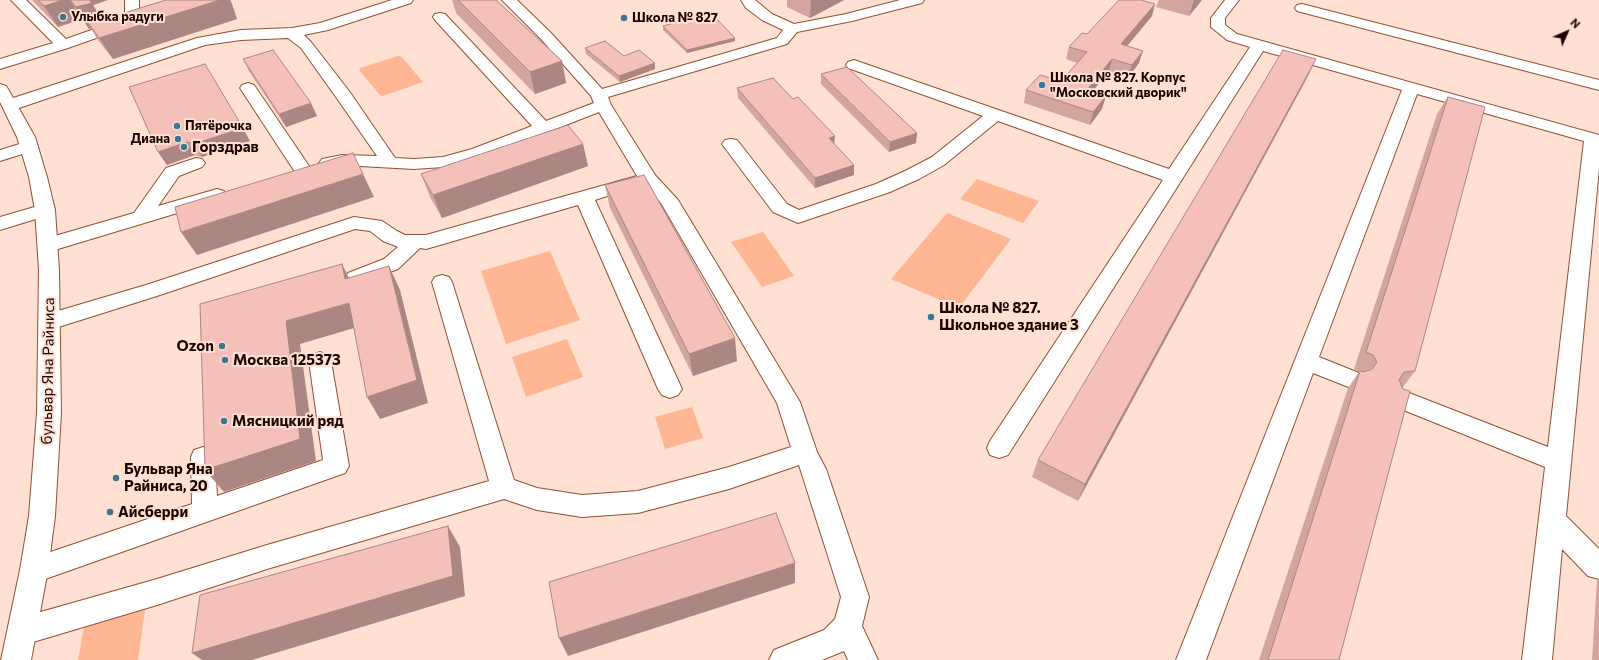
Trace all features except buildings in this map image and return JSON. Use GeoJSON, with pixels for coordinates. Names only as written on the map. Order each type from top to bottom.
{"type":"FeatureCollection","features":[{"type":"Feature","properties":{"kind":"main road"},"geometry":{"type":"LineString","coordinates":[[18,0],[63,44]]}},
{"type":"Feature","properties":{"kind":"main road"},"geometry":{"type":"LineString","coordinates":[[0,64],[139,18],[132,0]]}},
{"type":"Feature","properties":{"kind":"main road"},"geometry":{"type":"LineString","coordinates":[[5,97],[202,41],[241,35],[292,33],[323,27],[406,0]]}},
{"type":"Feature","properties":{"kind":"main road"},"geometry":{"type":"LineString","coordinates":[[509,0],[546,36],[601,100],[648,178],[669,200],[788,402],[813,470],[855,597],[847,627],[834,641],[784,660]]}},
{"type":"Feature","properties":{"kind":"main road"},"geometry":{"type":"LineString","coordinates":[[748,0],[751,5],[768,17],[792,29],[847,18],[917,0]]}},
{"type":"Feature","properties":{"kind":"main road"},"geometry":{"type":"LineString","coordinates":[[1232,0],[1218,18],[1218,27],[1232,37],[1596,139],[1537,660]]}},
{"type":"Feature","properties":{"kind":"main road"},"geometry":{"type":"LineString","coordinates":[[1302,8],[1599,85]]}},
{"type":"Feature","properties":{"kind":"main road"},"geometry":{"type":"LineString","coordinates":[[440,17],[543,128]]}},
{"type":"Feature","properties":{"kind":"main road"},"geometry":{"type":"LineString","coordinates":[[248,88],[294,172],[342,160],[414,164],[443,162],[478,153],[543,128],[601,100],[782,41],[792,29]]}},
{"type":"Feature","properties":{"kind":"main road"},"geometry":{"type":"LineString","coordinates":[[292,33],[306,45],[343,94],[390,163]]}},
{"type":"Feature","properties":{"kind":"main road"},"geometry":{"type":"LineString","coordinates":[[999,448],[1259,45]]}},
{"type":"Feature","properties":{"kind":"main road"},"geometry":{"type":"LineString","coordinates":[[854,65],[1173,177]]}},
{"type":"Feature","properties":{"kind":"main road"},"geometry":{"type":"LineString","coordinates":[[1191,660],[1412,88]]}},
{"type":"Feature","properties":{"kind":"main road","name":"бульвар Яна Райниса"},"geometry":{"type":"LineString","coordinates":[[5,97],[26,137],[29,146],[45,210],[48,245],[49,413],[42,516],[23,631],[16,660]]}},
{"type":"Feature","properties":{"kind":"main road"},"geometry":{"type":"LineString","coordinates":[[731,144],[780,208],[798,217],[883,188],[919,171],[938,161],[995,115]]}},
{"type":"Feature","properties":{"kind":"main road"},"geometry":{"type":"LineString","coordinates":[[0,156],[29,146]]}},
{"type":"Feature","properties":{"kind":"main road"},"geometry":{"type":"LineString","coordinates":[[141,217],[172,172],[196,163]]}},
{"type":"Feature","properties":{"kind":"main road"},"geometry":{"type":"LineString","coordinates":[[49,322],[153,290],[354,223],[375,225],[390,236],[402,241],[426,242],[648,178]]}},
{"type":"Feature","properties":{"kind":"main road"},"geometry":{"type":"LineString","coordinates":[[48,245],[235,190]]}},
{"type":"Feature","properties":{"kind":"main road"},"geometry":{"type":"LineString","coordinates":[[584,197],[670,389]]}},
{"type":"Feature","properties":{"kind":"main road"},"geometry":{"type":"LineString","coordinates":[[0,224],[45,210]]}},
{"type":"Feature","properties":{"kind":"main road"},"geometry":{"type":"LineString","coordinates":[[336,283],[383,268],[399,258],[414,242]]}},
{"type":"Feature","properties":{"kind":"main road"},"geometry":{"type":"LineString","coordinates":[[442,282],[504,488]]}},
{"type":"Feature","properties":{"kind":"main road"},"geometry":{"type":"LineString","coordinates":[[34,570],[336,466],[320,361]]}},
{"type":"Feature","properties":{"kind":"main road"},"geometry":{"type":"LineString","coordinates":[[1306,361],[1351,379]]}},
{"type":"Feature","properties":{"kind":"main road"},"geometry":{"type":"LineString","coordinates":[[1399,398],[1559,462]]}},
{"type":"Feature","properties":{"kind":"main road"},"geometry":{"type":"LineString","coordinates":[[23,631],[157,592],[267,557],[504,488],[537,499],[582,506],[638,502],[729,478],[806,453]]}},
{"type":"Feature","properties":{"kind":"main road"},"geometry":{"type":"LineString","coordinates":[[204,456],[205,512]]}},
{"type":"Feature","properties":{"kind":"main road"},"geometry":{"type":"LineString","coordinates":[[1553,521],[1598,567]]}},
{"type":"Feature","properties":{"kind":"main road"},"geometry":{"type":"LineString","coordinates":[[847,627],[863,660]]}},
{"type":"Feature","properties":{"kind":"shaded area"},"geometry":{"type":"Polygon","coordinates":[[[398,56],[402,57],[423,82],[383,96],[380,95],[359,70],[360,68],[398,56]]]}},
{"type":"Feature","properties":{"kind":"shaded area"},"geometry":{"type":"Polygon","coordinates":[[[977,179],[1039,201],[1023,223],[960,199],[977,179]]]}},
{"type":"Feature","properties":{"kind":"shaded area"},"geometry":{"type":"Polygon","coordinates":[[[947,213],[1011,239],[959,308],[891,279],[947,213]]]}},
{"type":"Feature","properties":{"kind":"shaded area"},"geometry":{"type":"Polygon","coordinates":[[[763,232],[794,276],[762,287],[731,242],[763,232]]]}},
{"type":"Feature","properties":{"kind":"shaded area"},"geometry":{"type":"Polygon","coordinates":[[[550,251],[580,320],[506,344],[481,271],[550,251]]]}},
{"type":"Feature","properties":{"kind":"shaded area"},"geometry":{"type":"Polygon","coordinates":[[[567,339],[583,377],[526,397],[512,357],[567,339]]]}},
{"type":"Feature","properties":{"kind":"shaded area"},"geometry":{"type":"Polygon","coordinates":[[[692,407],[703,438],[665,449],[655,417],[692,407]]]}},
{"type":"Feature","properties":{"kind":"shaded area"},"geometry":{"type":"Polygon","coordinates":[[[146,603],[138,660],[78,660],[84,627],[146,603]]]}},
{"type":"Feature","properties":{"kind":"place","name":"Улыбка радуги"},"geometry":{"type":"Point","coordinates":[63,17]}},
{"type":"Feature","properties":{"kind":"place","name":"Школа № 827"},"geometry":{"type":"Point","coordinates":[624,18]}},
{"type":"Feature","properties":{"kind":"place","name":"Школа № 827. Корпус \"Московский дворик\""},"geometry":{"type":"Point","coordinates":[1042,85]}},
{"type":"Feature","properties":{"kind":"place","name":"Пятёрочка"},"geometry":{"type":"Point","coordinates":[177,126]}},
{"type":"Feature","properties":{"kind":"place","name":"Диана"},"geometry":{"type":"Point","coordinates":[178,139]}},
{"type":"Feature","properties":{"kind":"place","name":"Горздрав"},"geometry":{"type":"Point","coordinates":[184,147]}},
{"type":"Feature","properties":{"kind":"place","name":"Школа № 827. Школьное здание 3"},"geometry":{"type":"Point","coordinates":[931,317]}},
{"type":"Feature","properties":{"kind":"place","name":"Ozon"},"geometry":{"type":"Point","coordinates":[222,346]}},
{"type":"Feature","properties":{"kind":"place","name":"Москва 125373"},"geometry":{"type":"Point","coordinates":[225,360]}},
{"type":"Feature","properties":{"kind":"place","name":"Мясницкий ряд"},"geometry":{"type":"Point","coordinates":[224,421]}},
{"type":"Feature","properties":{"kind":"place","name":"Бульвар Яна Райниса, 20"},"geometry":{"type":"Point","coordinates":[116,478]}},
{"type":"Feature","properties":{"kind":"place","name":"Айсберри"},"geometry":{"type":"Point","coordinates":[110,512]}}]}
